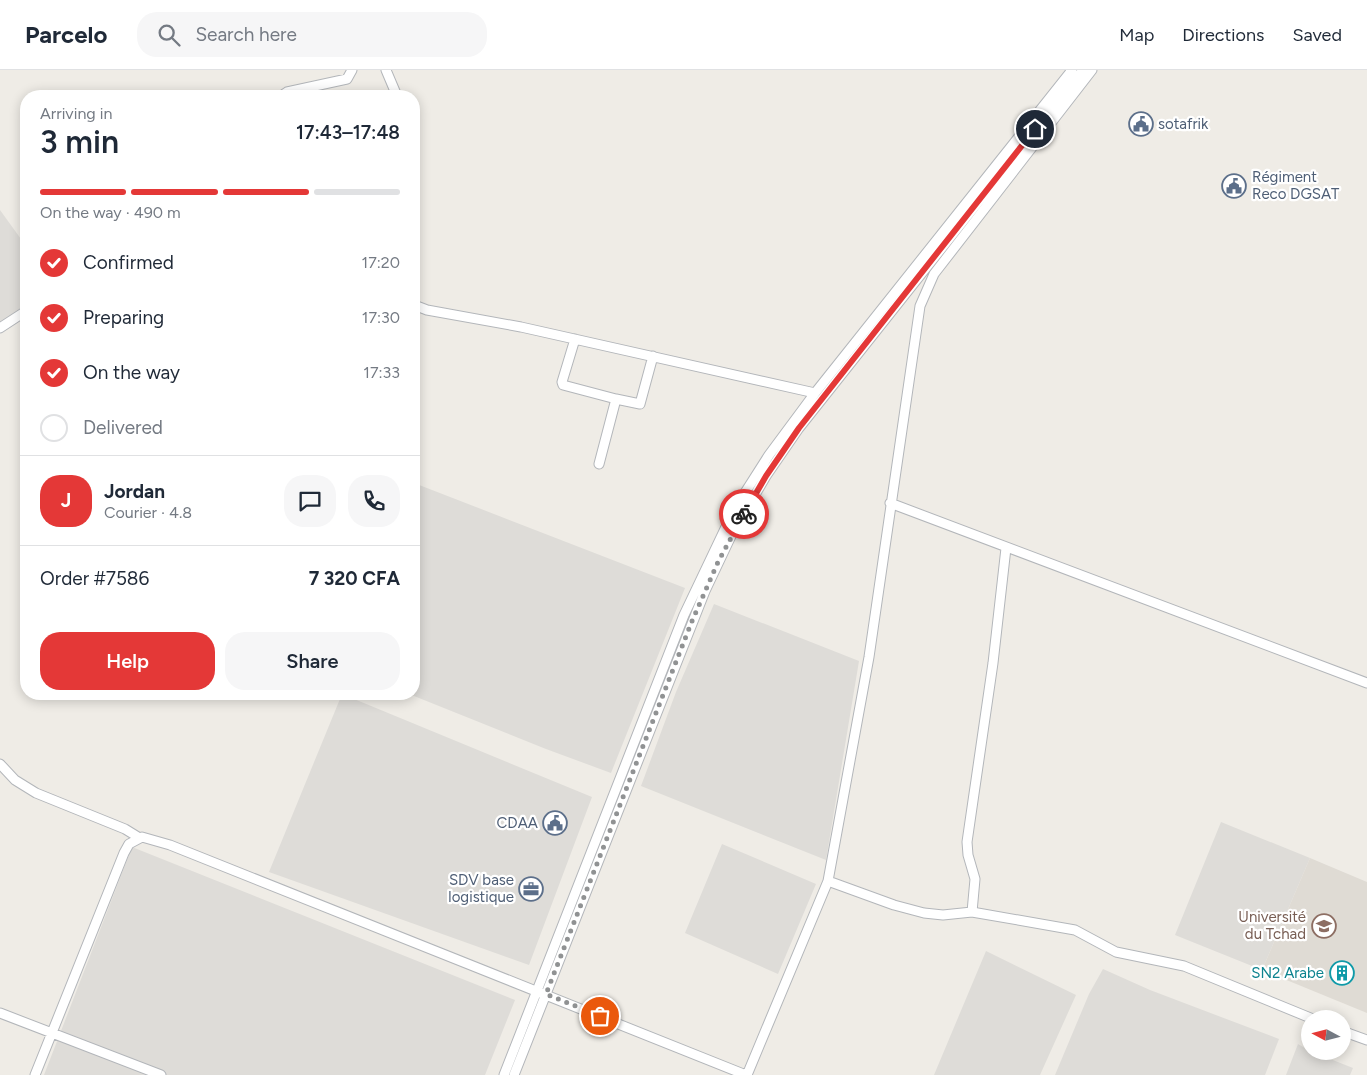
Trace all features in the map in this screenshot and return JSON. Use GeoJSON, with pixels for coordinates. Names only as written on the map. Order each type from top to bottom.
{"type":"FeatureCollection","features":[{"type":"Feature","properties":{"kind":"street"},"geometry":{"type":"LineString","coordinates":[[296,90],[347,79],[352,70]]}},
{"type":"Feature","properties":{"kind":"street"},"geometry":{"type":"LineString","coordinates":[[386,70],[394,90]]}},
{"type":"Feature","properties":{"kind":"street"},"geometry":{"type":"LineString","coordinates":[[514,1075],[541,993],[696,588],[734,510],[770,455],[815,393],[1072,70]]}},
{"type":"Feature","properties":{"kind":"street"},"geometry":{"type":"LineString","coordinates":[[504,1075],[541,993],[705,591],[732,534],[761,484],[799,428],[1083,70]]}},
{"type":"Feature","properties":{"kind":"street"},"geometry":{"type":"LineString","coordinates":[[0,764],[15,780],[36,793],[125,829],[138,837],[148,837],[170,845],[746,1075],[828,881],[869,656],[916,321],[926,290],[934,274],[1092,70]]}},
{"type":"Feature","properties":{"kind":"street"},"geometry":{"type":"LineString","coordinates":[[420,307],[521,327],[815,393]]}},
{"type":"Feature","properties":{"kind":"street"},"geometry":{"type":"LineString","coordinates":[[0,328],[20,315]]}},
{"type":"Feature","properties":{"kind":"street"},"geometry":{"type":"LineString","coordinates":[[576,339],[562,382],[563,385],[616,399],[640,404],[653,356]]}},
{"type":"Feature","properties":{"kind":"street"},"geometry":{"type":"LineString","coordinates":[[599,464],[616,399]]}},
{"type":"Feature","properties":{"kind":"street"},"geometry":{"type":"LineString","coordinates":[[890,503],[1367,683]]}},
{"type":"Feature","properties":{"kind":"street"},"geometry":{"type":"LineString","coordinates":[[972,912],[975,879],[968,855],[967,842],[993,663],[1006,548]]}},
{"type":"Feature","properties":{"kind":"street"},"geometry":{"type":"LineString","coordinates":[[36,1075],[124,853],[129,844],[138,837]]}},
{"type":"Feature","properties":{"kind":"street"},"geometry":{"type":"LineString","coordinates":[[828,881],[894,906],[924,913],[943,915],[972,912],[1075,930],[1116,952],[1184,966],[1301,1014]]}},
{"type":"Feature","properties":{"kind":"street"},"geometry":{"type":"LineString","coordinates":[[0,1013],[162,1075]]}},
{"type":"Feature","properties":{"kind":"street"},"geometry":{"type":"LineString","coordinates":[[1351,1034],[1367,1040]]}},
{"type":"Feature","properties":{"kind":"shaded area"},"geometry":{"type":"Polygon","coordinates":[[[0,210],[20,238],[20,318],[0,333],[0,210]]]}},
{"type":"Feature","properties":{"kind":"shaded area"},"geometry":{"type":"Polygon","coordinates":[[[420,485],[685,588],[611,773],[420,698],[420,485]]]}},
{"type":"Feature","properties":{"kind":"shaded area"},"geometry":{"type":"Polygon","coordinates":[[[714,604],[859,661],[826,860],[641,786],[676,692],[714,604]]]}},
{"type":"Feature","properties":{"kind":"shaded area"},"geometry":{"type":"Polygon","coordinates":[[[340,700],[357,700],[592,797],[529,965],[269,872],[340,700]]]}},
{"type":"Feature","properties":{"kind":"shaded area"},"geometry":{"type":"Polygon","coordinates":[[[1221,822],[1310,858],[1262,970],[1175,935],[1221,822]]]}},
{"type":"Feature","properties":{"kind":"shaded area"},"geometry":{"type":"Polygon","coordinates":[[[722,844],[816,884],[778,974],[685,933],[722,844]]]}},
{"type":"Feature","properties":{"kind":"shaded area"},"geometry":{"type":"Polygon","coordinates":[[[132,847],[515,1000],[485,1075],[44,1075],[132,847]]]}},
{"type":"Feature","properties":{"kind":"shaded area","name":"Université du Tchad"},"geometry":{"type":"Polygon","coordinates":[[[1310,858],[1367,882],[1367,1013],[1262,970],[1310,858]]]}},
{"type":"Feature","properties":{"kind":"shaded area"},"geometry":{"type":"Polygon","coordinates":[[[986,951],[1076,995],[1040,1075],[934,1075],[986,951]]]}},
{"type":"Feature","properties":{"kind":"shaded area"},"geometry":{"type":"Polygon","coordinates":[[[1103,969],[1150,990],[1279,1039],[1265,1075],[1055,1075],[1089,994],[1103,969]]]}},
{"type":"Feature","properties":{"kind":"shaded area"},"geometry":{"type":"Polygon","coordinates":[[[1298,1044],[1301,1046],[1301,1060],[1333,1060],[1353,1068],[1350,1075],[1286,1075],[1298,1044]]]}},
{"type":"Feature","properties":{"kind":"way so far"},"geometry":{"type":"LineString","coordinates":[[600,1016],[546,994],[692,621],[718,562],[744,514]]}},
{"type":"Feature","properties":{"kind":"place","name":"sotafrik"},"geometry":{"type":"Point","coordinates":[1141,124]}},
{"type":"Feature","properties":{"kind":"place","name":"Régiment Reco DGSAT"},"geometry":{"type":"Point","coordinates":[1234,186]}},
{"type":"Feature","properties":{"kind":"place","name":"CDAA"},"geometry":{"type":"Point","coordinates":[555,823]}},
{"type":"Feature","properties":{"kind":"place","name":"SDV base logistique"},"geometry":{"type":"Point","coordinates":[531,889]}},
{"type":"Feature","properties":{"kind":"place","name":"Université du Tchad"},"geometry":{"type":"Point","coordinates":[1324,926]}},
{"type":"Feature","properties":{"kind":"place","name":"SN2 Arabe"},"geometry":{"type":"Point","coordinates":[1342,973]}},
{"type":"Feature","properties":{"kind":"route"},"geometry":{"type":"LineString","coordinates":[[744,514],[766,476],[799,428],[1035,129]]}}]}
